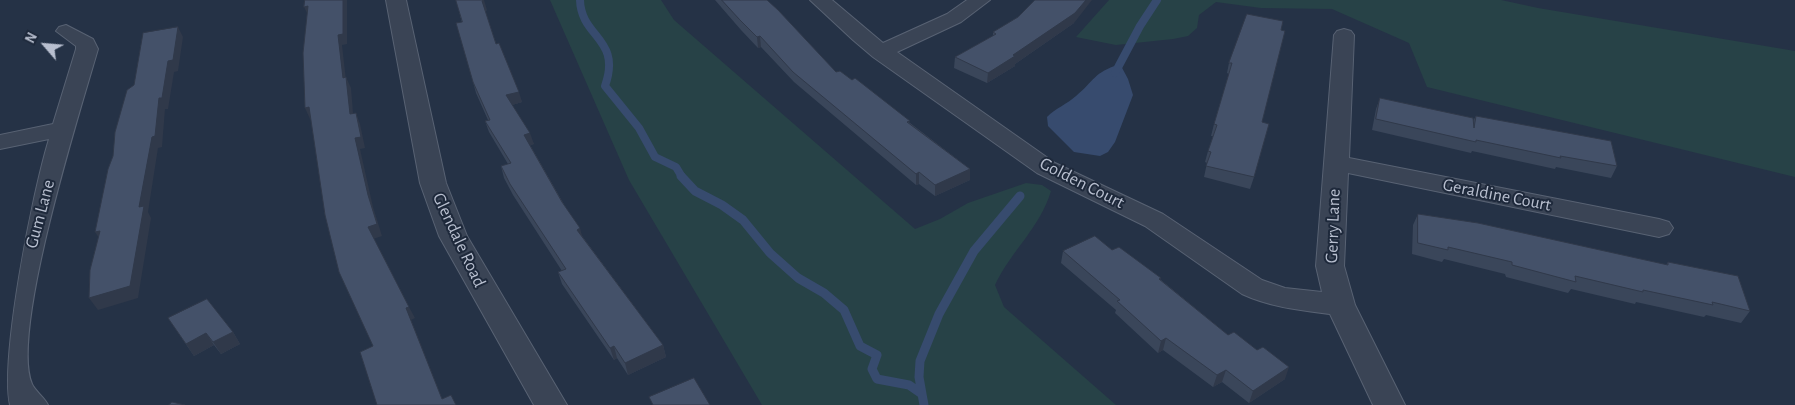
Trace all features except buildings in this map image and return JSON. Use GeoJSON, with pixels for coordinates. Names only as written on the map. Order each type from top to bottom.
{"type":"FeatureCollection","features":[{"type":"Feature","properties":{"kind":"street","name":"Glendale Road"},"geometry":{"type":"LineString","coordinates":[[396,0],[420,130],[436,192],[453,236],[487,298],[551,405]]}},
{"type":"Feature","properties":{"kind":"street","name":"Golden Court"},"geometry":{"type":"LineString","coordinates":[[820,0],[881,52],[1046,168],[1154,220],[1252,287],[1285,298],[1340,305]]}},
{"type":"Feature","properties":{"kind":"street"},"geometry":{"type":"LineString","coordinates":[[881,52],[954,18],[980,0]]}},
{"type":"Feature","properties":{"kind":"street","name":"Gum Lane"},"geometry":{"type":"LineString","coordinates":[[32,405],[22,397],[16,386],[13,364],[15,330],[21,290],[40,213],[87,49],[86,42],[66,31]]}},
{"type":"Feature","properties":{"kind":"street","name":"Gerry Lane"},"geometry":{"type":"LineString","coordinates":[[1344,35],[1330,266],[1340,305],[1390,405]]}},
{"type":"Feature","properties":{"kind":"street"},"geometry":{"type":"LineString","coordinates":[[0,142],[64,129]]}},
{"type":"Feature","properties":{"kind":"street","name":"Geraldine Court"},"geometry":{"type":"LineString","coordinates":[[1335,163],[1659,228]]}},
{"type":"Feature","properties":{"kind":"green space"},"geometry":{"type":"Polygon","coordinates":[[[550,0],[661,0],[674,20],[915,229],[940,219],[968,203],[1026,183],[1042,185],[1051,191],[1040,217],[1009,261],[995,285],[1004,307],[1116,405],[762,405],[629,180],[550,0]]]}},
{"type":"Feature","properties":{"kind":"green space"},"geometry":{"type":"Polygon","coordinates":[[[1109,0],[1501,0],[1538,8],[1795,51],[1795,177],[1427,87],[1409,43],[1332,9],[1261,8],[1216,2],[1199,15],[1197,28],[1188,36],[1116,45],[1076,37],[1109,0]]]}},
{"type":"Feature","properties":{"kind":"water"},"geometry":{"type":"Polygon","coordinates":[[[1120,64],[1128,79],[1133,95],[1115,142],[1108,152],[1100,156],[1074,152],[1048,126],[1047,117],[1076,96],[1099,74],[1120,64]]]}},
{"type":"Feature","properties":{"kind":"waterway"},"geometry":{"type":"LineString","coordinates":[[580,0],[582,13],[605,48],[608,58],[609,70],[605,86],[639,128],[655,157],[676,167],[682,177]]}},
{"type":"Feature","properties":{"kind":"waterway"},"geometry":{"type":"LineString","coordinates":[[1115,73],[1140,26],[1157,0]]}},
{"type":"Feature","properties":{"kind":"waterway"},"geometry":{"type":"LineString","coordinates":[[681,176],[695,191],[722,205],[743,220],[770,253],[798,278],[824,293],[844,310],[860,346],[877,355],[872,369],[877,379],[909,385],[922,394]]}},
{"type":"Feature","properties":{"kind":"waterway"},"geometry":{"type":"LineString","coordinates":[[922,394],[919,377],[920,361],[939,314],[974,251],[1020,196]]}},
{"type":"Feature","properties":{"kind":"waterway"},"geometry":{"type":"LineString","coordinates":[[922,394],[924,405]]}}]}
